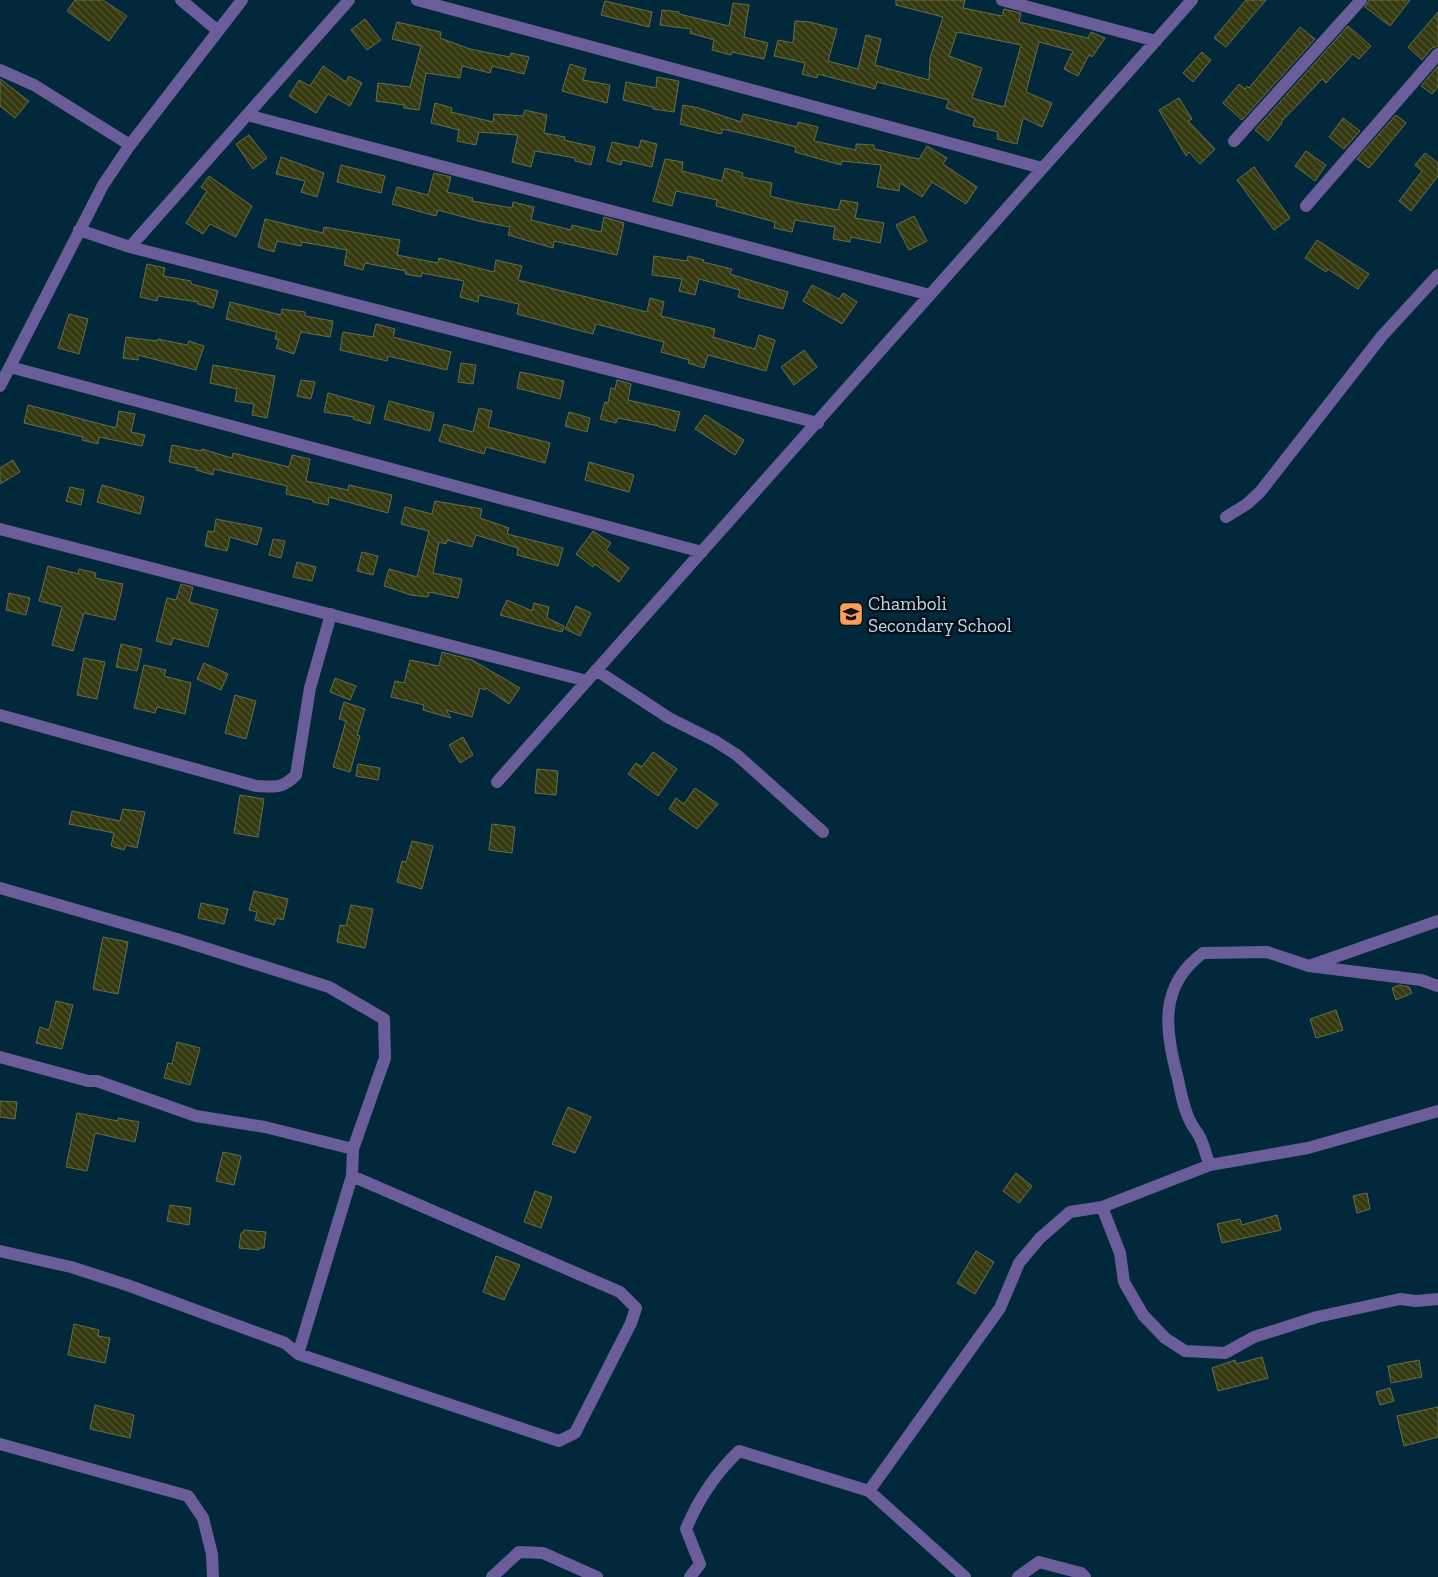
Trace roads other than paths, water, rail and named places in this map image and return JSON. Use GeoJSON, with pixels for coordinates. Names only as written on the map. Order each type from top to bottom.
{"type":"FeatureCollection","features":[{"type":"Feature","properties":{"kind":"street"},"geometry":{"type":"LineString","coordinates":[[181,0],[217,30]]}},
{"type":"Feature","properties":{"kind":"street"},"geometry":{"type":"LineString","coordinates":[[0,386],[103,185],[130,145],[242,0]]}},
{"type":"Feature","properties":{"kind":"street"},"geometry":{"type":"LineString","coordinates":[[130,247],[348,0]]}},
{"type":"Feature","properties":{"kind":"street"},"geometry":{"type":"LineString","coordinates":[[417,0],[1042,168]]}},
{"type":"Feature","properties":{"kind":"street"},"geometry":{"type":"LineString","coordinates":[[1002,0],[1156,41]]}},
{"type":"Feature","properties":{"kind":"street"},"geometry":{"type":"LineString","coordinates":[[497,782],[1192,0]]}},
{"type":"Feature","properties":{"kind":"street"},"geometry":{"type":"LineString","coordinates":[[1234,141],[1361,0]]}},
{"type":"Feature","properties":{"kind":"street"},"geometry":{"type":"LineString","coordinates":[[1306,206],[1438,54]]}},
{"type":"Feature","properties":{"kind":"street"},"geometry":{"type":"LineString","coordinates":[[0,70],[34,85],[130,145]]}},
{"type":"Feature","properties":{"kind":"street"},"geometry":{"type":"LineString","coordinates":[[247,115],[930,295]]}},
{"type":"Feature","properties":{"kind":"street"},"geometry":{"type":"LineString","coordinates":[[79,230],[130,247],[818,423]]}},
{"type":"Feature","properties":{"kind":"street"},"geometry":{"type":"LineString","coordinates":[[1226,517],[1247,504],[1260,492],[1382,336],[1438,275]]}},
{"type":"Feature","properties":{"kind":"street"},"geometry":{"type":"LineString","coordinates":[[10,367],[702,552]]}},
{"type":"Feature","properties":{"kind":"street"},"geometry":{"type":"LineString","coordinates":[[0,529],[586,681]]}},
{"type":"Feature","properties":{"kind":"street"},"geometry":{"type":"LineString","coordinates":[[0,716],[256,786],[275,787],[287,784],[296,775],[310,688],[331,614]]}},
{"type":"Feature","properties":{"kind":"street"},"geometry":{"type":"LineString","coordinates":[[596,670],[669,718],[715,741],[737,755],[823,832]]}},
{"type":"Feature","properties":{"kind":"street"},"geometry":{"type":"LineString","coordinates":[[0,888],[177,939],[329,987],[384,1019],[385,1058],[353,1149],[352,1176],[298,1354]]}},
{"type":"Feature","properties":{"kind":"street"},"geometry":{"type":"LineString","coordinates":[[1309,966],[1438,921]]}},
{"type":"Feature","properties":{"kind":"street"},"geometry":{"type":"LineString","coordinates":[[1210,1165],[1201,1139],[1188,1114],[1172,1059],[1167,1013],[1171,993],[1183,972],[1203,953],[1268,952],[1309,966],[1421,980],[1438,986]]}},
{"type":"Feature","properties":{"kind":"street"},"geometry":{"type":"LineString","coordinates":[[0,1057],[88,1081],[96,1081],[196,1116],[265,1127],[353,1149]]}},
{"type":"Feature","properties":{"kind":"street"},"geometry":{"type":"LineString","coordinates":[[869,1491],[1000,1308],[1019,1263],[1040,1238],[1070,1212],[1102,1207],[1210,1165],[1308,1148],[1438,1111]]}},
{"type":"Feature","properties":{"kind":"street"},"geometry":{"type":"LineString","coordinates":[[0,1251],[71,1267],[127,1285],[285,1343],[298,1354],[559,1441],[575,1434],[631,1323],[636,1308],[620,1292],[352,1176]]}},
{"type":"Feature","properties":{"kind":"street"},"geometry":{"type":"LineString","coordinates":[[1102,1207],[1120,1253],[1124,1282],[1143,1315],[1165,1338],[1185,1351],[1225,1353],[1254,1337],[1317,1317],[1400,1299],[1416,1301],[1438,1299]]}},
{"type":"Feature","properties":{"kind":"street"},"geometry":{"type":"LineString","coordinates":[[0,1444],[188,1496],[203,1518],[212,1554],[213,1577]]}},
{"type":"Feature","properties":{"kind":"street"},"geometry":{"type":"LineString","coordinates":[[690,1577],[700,1564],[686,1529],[695,1508],[722,1467],[738,1451],[869,1491],[965,1577]]}},
{"type":"Feature","properties":{"kind":"street"},"geometry":{"type":"LineString","coordinates":[[492,1577],[519,1552],[543,1553],[597,1577]]}},
{"type":"Feature","properties":{"kind":"street"},"geometry":{"type":"LineString","coordinates":[[1018,1577],[1039,1562],[1081,1574],[1085,1577]]}},
{"type":"Feature","properties":{"kind":"place","name":"Chamboli Secondary School"},"geometry":{"type":"Point","coordinates":[851,614]}}]}
